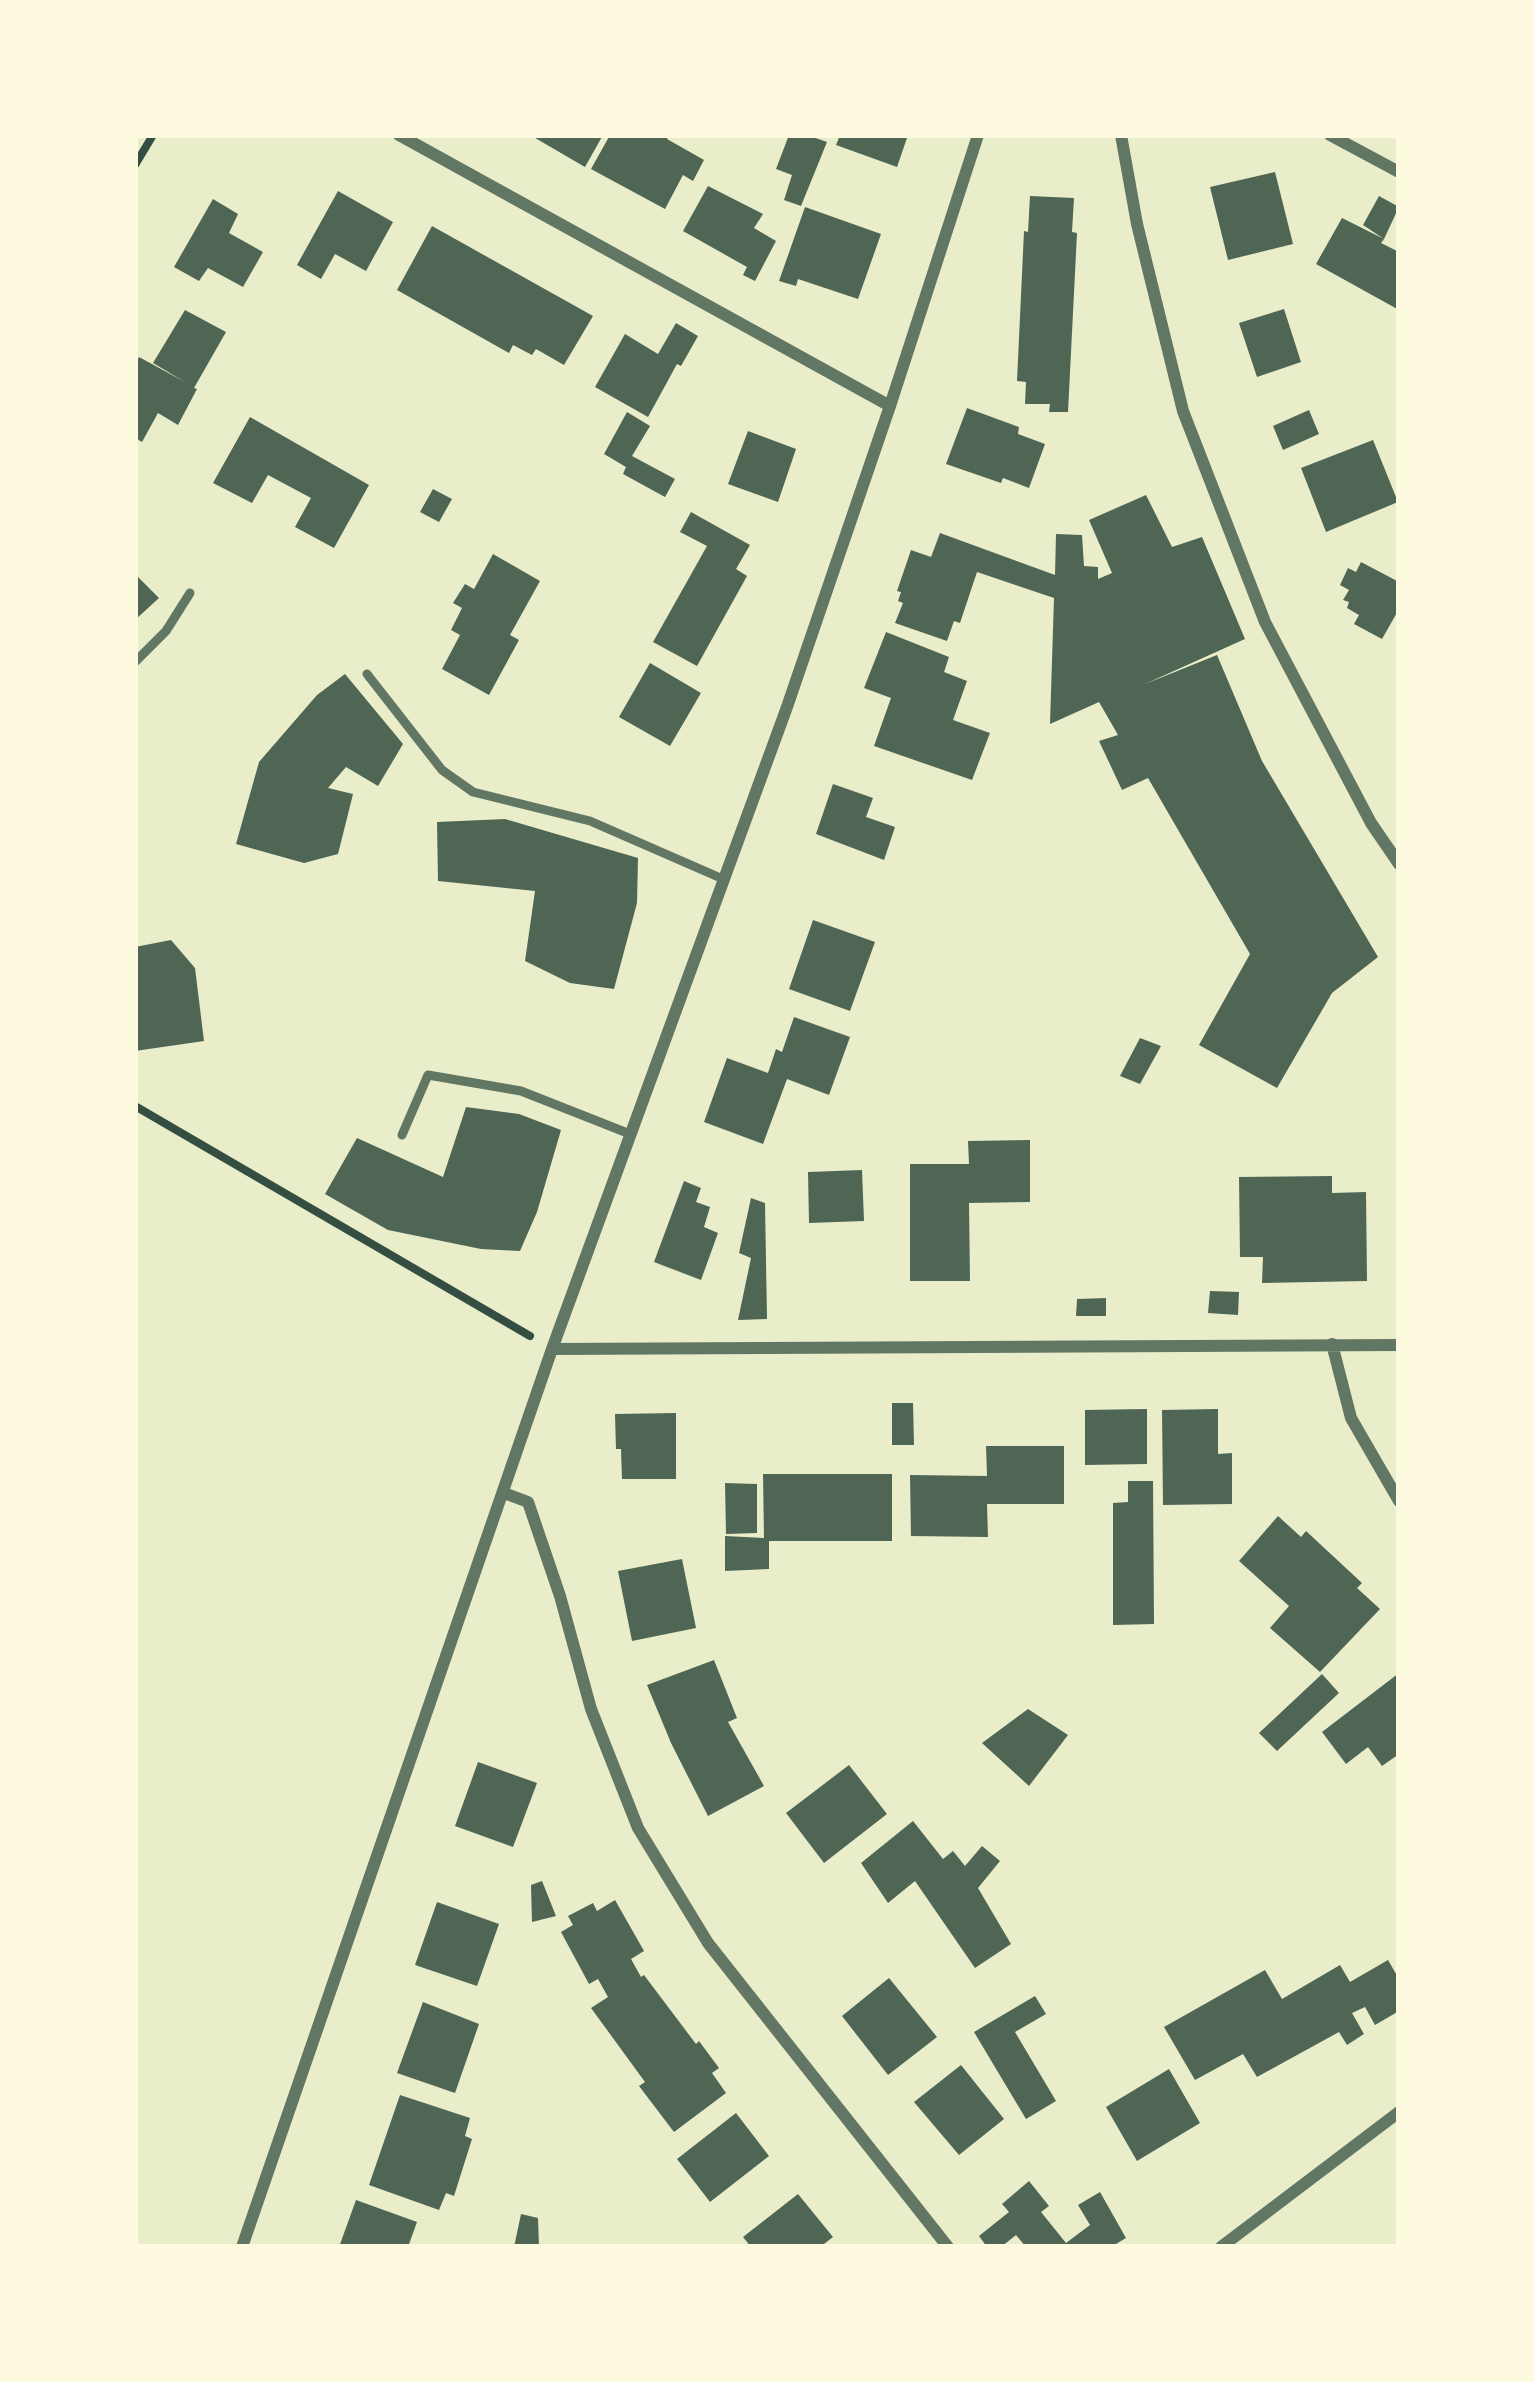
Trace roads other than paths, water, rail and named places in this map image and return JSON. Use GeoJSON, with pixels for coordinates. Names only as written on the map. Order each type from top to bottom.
{"type":"FeatureCollection","features":[{"type":"Feature","properties":{"kind":"street"},"geometry":{"type":"LineString","coordinates":[[399,135],[890,406]]}},
{"type":"Feature","properties":{"kind":"street"},"geometry":{"type":"LineString","coordinates":[[242,2247],[552,1349],[787,707],[978,135]]}},
{"type":"Feature","properties":{"kind":"street"},"geometry":{"type":"LineString","coordinates":[[1121,135],[1137,224],[1183,411],[1265,622],[1371,823],[1399,863]]}},
{"type":"Feature","properties":{"kind":"street"},"geometry":{"type":"LineString","coordinates":[[1330,135],[1399,172]]}},
{"type":"Feature","properties":{"kind":"street"},"geometry":{"type":"LineString","coordinates":[[1332,1344],[1351,1418],[1399,1501]]}},
{"type":"Feature","properties":{"kind":"street"},"geometry":{"type":"LineString","coordinates":[[552,1349],[1399,1345]]}},
{"type":"Feature","properties":{"kind":"street"},"geometry":{"type":"LineString","coordinates":[[504,1493],[527,1502],[592,1709],[638,1828],[708,1943],[948,2247]]}},
{"type":"Feature","properties":{"kind":"street"},"geometry":{"type":"LineString","coordinates":[[1221,2247],[1399,2111]]}},
{"type":"Feature","properties":{"kind":"lane"},"geometry":{"type":"LineString","coordinates":[[135,662],[166,631],[190,593]]}},
{"type":"Feature","properties":{"kind":"lane"},"geometry":{"type":"LineString","coordinates":[[367,674],[442,770],[472,792],[590,821],[723,879]]}},
{"type":"Feature","properties":{"kind":"lane"},"geometry":{"type":"LineString","coordinates":[[402,1135],[428,1076],[521,1091],[630,1134]]}}]}
